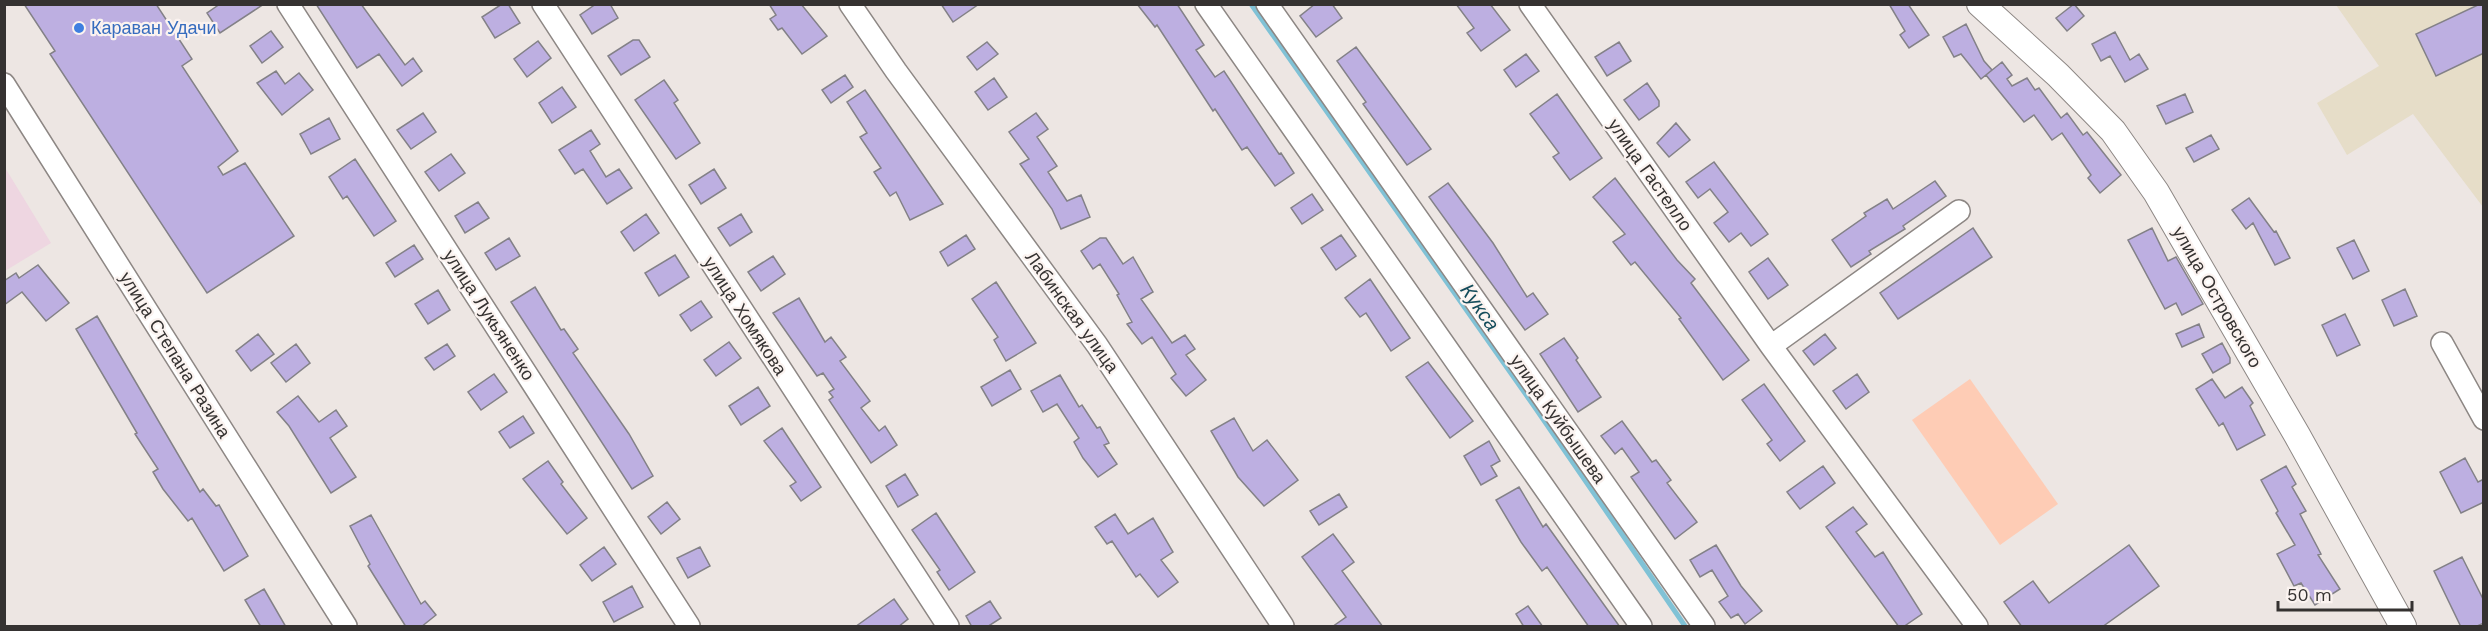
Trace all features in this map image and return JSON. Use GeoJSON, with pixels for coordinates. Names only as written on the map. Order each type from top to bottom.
{"type":"FeatureCollection","features":[{"type":"Feature","properties":{"kind":"street","name":"улица Лукьяненко"},"geometry":{"type":"LineString","coordinates":[[288,4],[689,627]]}},
{"type":"Feature","properties":{"kind":"street","name":"улица Хомякова"},"geometry":{"type":"LineString","coordinates":[[543,4],[948,627]]}},
{"type":"Feature","properties":{"kind":"street","name":"Лабинская улица"},"geometry":{"type":"LineString","coordinates":[[850,4],[896,71],[1097,345],[1283,627]]}},
{"type":"Feature","properties":{"kind":"street"},"geometry":{"type":"LineString","coordinates":[[1206,4],[1641,627]]}},
{"type":"Feature","properties":{"kind":"street","name":"улица Гастелло"},"geometry":{"type":"LineString","coordinates":[[1530,4],[1771,345],[1977,627]]}},
{"type":"Feature","properties":{"kind":"street","name":"улица Островского"},"geometry":{"type":"LineString","coordinates":[[1980,4],[2058,75],[2113,131],[2156,192],[2292,425],[2403,627]]}},
{"type":"Feature","properties":{"kind":"street","name":"улица Куйбышева"},"geometry":{"type":"LineString","coordinates":[[1271,6],[1704,627]]}},
{"type":"Feature","properties":{"kind":"street","name":"улица Степана Разина"},"geometry":{"type":"LineString","coordinates":[[4,84],[346,627]]}},
{"type":"Feature","properties":{"kind":"street"},"geometry":{"type":"LineString","coordinates":[[1771,345],[1959,211]]}},
{"type":"Feature","properties":{"kind":"street"},"geometry":{"type":"LineString","coordinates":[[2442,343],[2484,419]]}},
{"type":"Feature","properties":{"kind":"shaded area"},"geometry":{"type":"Polygon","coordinates":[[[2336,5],[2483,5],[2483,207],[2413,114],[2347,155],[2317,103],[2379,66],[2336,5]]]}},
{"type":"Feature","properties":{"kind":"shaded area"},"geometry":{"type":"Polygon","coordinates":[[[4,166],[51,243],[5,271],[4,271],[4,166]]]}},
{"type":"Feature","properties":{"kind":"shaded area"},"geometry":{"type":"Polygon","coordinates":[[[1970,379],[2058,504],[2000,545],[1912,420],[1970,379]]]}},
{"type":"Feature","properties":{"kind":"building"},"geometry":{"type":"Polygon","coordinates":[[[24,4],[156,4],[192,59],[182,66],[238,151],[218,167],[223,175],[245,163],[294,236],[207,293],[50,54],[55,51],[24,4]]]}},
{"type":"Feature","properties":{"kind":"building"},"geometry":{"type":"Polygon","coordinates":[[[220,4],[264,4],[220,33],[207,13],[220,4]]]}},
{"type":"Feature","properties":{"kind":"building"},"geometry":{"type":"Polygon","coordinates":[[[316,4],[361,4],[405,65],[413,58],[422,71],[402,86],[379,54],[357,68],[316,4]]]}},
{"type":"Feature","properties":{"kind":"building"},"geometry":{"type":"Polygon","coordinates":[[[502,4],[508,4],[520,23],[495,38],[482,17],[502,4]]]}},
{"type":"Feature","properties":{"kind":"building"},"geometry":{"type":"Polygon","coordinates":[[[596,4],[610,4],[618,18],[592,34],[580,15],[596,4]]]}},
{"type":"Feature","properties":{"kind":"building"},"geometry":{"type":"Polygon","coordinates":[[[769,4],[801,4],[827,36],[802,54],[782,28],[778,30],[770,19],[776,15],[769,4]]]}},
{"type":"Feature","properties":{"kind":"building"},"geometry":{"type":"Polygon","coordinates":[[[941,4],[979,4],[953,22],[941,4]]]}},
{"type":"Feature","properties":{"kind":"building"},"geometry":{"type":"Polygon","coordinates":[[[1137,4],[1177,4],[1204,45],[1196,50],[1215,77],[1224,71],[1294,173],[1275,186],[1247,147],[1242,150],[1215,109],[1213,111],[1157,25],[1155,27],[1137,4]]]}},
{"type":"Feature","properties":{"kind":"building"},"geometry":{"type":"Polygon","coordinates":[[[1315,4],[1332,4],[1342,18],[1316,37],[1300,16],[1315,4]]]}},
{"type":"Feature","properties":{"kind":"building"},"geometry":{"type":"Polygon","coordinates":[[[1456,4],[1490,4],[1510,30],[1481,51],[1467,33],[1474,28],[1456,4]]]}},
{"type":"Feature","properties":{"kind":"building"},"geometry":{"type":"Polygon","coordinates":[[[1889,4],[1908,4],[1929,35],[1909,48],[1900,35],[1905,31],[1889,4]]]}},
{"type":"Feature","properties":{"kind":"building"},"geometry":{"type":"Polygon","coordinates":[[[2074,4],[2084,16],[2067,31],[2056,18],[2074,4]]]}},
{"type":"Feature","properties":{"kind":"building"},"geometry":{"type":"Polygon","coordinates":[[[2484,4],[2484,53],[2436,76],[2416,34],[2484,4]]]}},
{"type":"Feature","properties":{"kind":"building"},"geometry":{"type":"Polygon","coordinates":[[[1966,24],[1984,61],[1992,70],[1981,79],[1961,54],[1954,57],[1943,37],[1966,24]]]}},
{"type":"Feature","properties":{"kind":"building"},"geometry":{"type":"Polygon","coordinates":[[[271,31],[283,47],[262,63],[250,46],[271,31]]]}},
{"type":"Feature","properties":{"kind":"building"},"geometry":{"type":"Polygon","coordinates":[[[2115,32],[2130,60],[2139,54],[2148,69],[2125,82],[2110,56],[2101,61],[2092,44],[2115,32]]]}},
{"type":"Feature","properties":{"kind":"building"},"geometry":{"type":"Polygon","coordinates":[[[633,40],[639,40],[650,57],[621,75],[608,56],[633,40]]]}},
{"type":"Feature","properties":{"kind":"building"},"geometry":{"type":"Polygon","coordinates":[[[538,41],[551,58],[527,77],[514,59],[538,41]]]}},
{"type":"Feature","properties":{"kind":"building"},"geometry":{"type":"Polygon","coordinates":[[[987,42],[998,54],[977,70],[967,57],[987,42]]]}},
{"type":"Feature","properties":{"kind":"building"},"geometry":{"type":"Polygon","coordinates":[[[1619,42],[1631,61],[1607,76],[1595,57],[1619,42]]]}},
{"type":"Feature","properties":{"kind":"building"},"geometry":{"type":"Polygon","coordinates":[[[1356,47],[1431,149],[1407,165],[1363,104],[1366,102],[1337,61],[1356,47]]]}},
{"type":"Feature","properties":{"kind":"building"},"geometry":{"type":"Polygon","coordinates":[[[1526,54],[1539,71],[1516,87],[1504,70],[1526,54]]]}},
{"type":"Feature","properties":{"kind":"building"},"geometry":{"type":"Polygon","coordinates":[[[2002,62],[2012,75],[2007,79],[2012,86],[2027,78],[2035,90],[2039,88],[2061,118],[2067,113],[2083,135],[2087,132],[2121,175],[2100,193],[2088,178],[2091,175],[2062,133],[2052,140],[2034,115],[2024,122],[1986,75],[2002,62]]]}},
{"type":"Feature","properties":{"kind":"building"},"geometry":{"type":"Polygon","coordinates":[[[276,71],[285,84],[299,73],[313,90],[282,115],[257,83],[276,71]]]}},
{"type":"Feature","properties":{"kind":"building"},"geometry":{"type":"Polygon","coordinates":[[[845,75],[853,87],[831,103],[822,90],[845,75]]]}},
{"type":"Feature","properties":{"kind":"building"},"geometry":{"type":"Polygon","coordinates":[[[994,78],[1007,97],[988,110],[975,92],[994,78]]]}},
{"type":"Feature","properties":{"kind":"building"},"geometry":{"type":"Polygon","coordinates":[[[664,80],[678,100],[674,103],[700,143],[676,159],[635,100],[664,80]]]}},
{"type":"Feature","properties":{"kind":"building"},"geometry":{"type":"Polygon","coordinates":[[[1647,83],[1659,101],[1659,106],[1639,120],[1624,100],[1647,83]]]}},
{"type":"Feature","properties":{"kind":"building"},"geometry":{"type":"Polygon","coordinates":[[[562,87],[576,107],[552,123],[539,103],[562,87]]]}},
{"type":"Feature","properties":{"kind":"building"},"geometry":{"type":"Polygon","coordinates":[[[865,90],[943,204],[910,220],[896,192],[890,196],[874,172],[881,168],[860,137],[867,133],[847,102],[865,90]]]}},
{"type":"Feature","properties":{"kind":"building"},"geometry":{"type":"Polygon","coordinates":[[[1557,94],[1602,158],[1570,180],[1553,157],[1559,153],[1530,114],[1557,94]]]}},
{"type":"Feature","properties":{"kind":"building"},"geometry":{"type":"Polygon","coordinates":[[[2185,94],[2193,112],[2166,124],[2157,106],[2185,94]]]}},
{"type":"Feature","properties":{"kind":"building"},"geometry":{"type":"Polygon","coordinates":[[[423,113],[436,132],[411,149],[397,130],[423,113]]]}},
{"type":"Feature","properties":{"kind":"building"},"geometry":{"type":"Polygon","coordinates":[[[1036,113],[1048,129],[1037,137],[1057,166],[1048,172],[1067,201],[1081,195],[1090,217],[1061,229],[1052,209],[1020,164],[1029,159],[1009,132],[1036,113]]]}},
{"type":"Feature","properties":{"kind":"building"},"geometry":{"type":"Polygon","coordinates":[[[329,118],[340,139],[311,154],[300,134],[329,118]]]}},
{"type":"Feature","properties":{"kind":"building"},"geometry":{"type":"Polygon","coordinates":[[[1676,123],[1690,140],[1669,157],[1657,143],[1676,123]]]}},
{"type":"Feature","properties":{"kind":"building"},"geometry":{"type":"Polygon","coordinates":[[[591,130],[600,144],[590,151],[606,177],[619,169],[632,188],[607,204],[583,169],[575,174],[559,150],[591,130]]]}},
{"type":"Feature","properties":{"kind":"building"},"geometry":{"type":"Polygon","coordinates":[[[2211,135],[2219,149],[2194,162],[2186,148],[2211,135]]]}},
{"type":"Feature","properties":{"kind":"building"},"geometry":{"type":"Polygon","coordinates":[[[451,154],[465,173],[439,191],[425,172],[451,154]]]}},
{"type":"Feature","properties":{"kind":"building"},"geometry":{"type":"Polygon","coordinates":[[[355,159],[396,221],[374,236],[347,196],[343,199],[329,177],[355,159]]]}},
{"type":"Feature","properties":{"kind":"building"},"geometry":{"type":"Polygon","coordinates":[[[1714,162],[1768,234],[1751,246],[1741,233],[1729,242],[1714,223],[1728,212],[1710,189],[1698,198],[1686,182],[1714,162]]]}},
{"type":"Feature","properties":{"kind":"building"},"geometry":{"type":"Polygon","coordinates":[[[714,169],[726,188],[701,204],[689,185],[714,169]]]}},
{"type":"Feature","properties":{"kind":"building"},"geometry":{"type":"Polygon","coordinates":[[[1615,178],[1677,260],[1695,279],[1691,283],[1749,360],[1723,380],[1679,319],[1681,318],[1635,262],[1631,265],[1613,242],[1625,234],[1593,197],[1615,178]]]}},
{"type":"Feature","properties":{"kind":"building"},"geometry":{"type":"Polygon","coordinates":[[[1935,181],[1946,196],[1903,226],[1905,229],[1869,251],[1871,254],[1851,267],[1832,240],[1866,216],[1864,213],[1887,199],[1893,209],[1935,181]]]}},
{"type":"Feature","properties":{"kind":"building"},"geometry":{"type":"Polygon","coordinates":[[[1448,183],[1493,243],[1527,297],[1533,293],[1548,314],[1525,330],[1429,197],[1448,183]]]}},
{"type":"Feature","properties":{"kind":"building"},"geometry":{"type":"Polygon","coordinates":[[[1312,194],[1323,210],[1302,224],[1291,208],[1312,194]]]}},
{"type":"Feature","properties":{"kind":"building"},"geometry":{"type":"Polygon","coordinates":[[[2249,198],[2274,232],[2276,231],[2290,258],[2275,265],[2253,223],[2246,229],[2232,210],[2249,198]]]}},
{"type":"Feature","properties":{"kind":"building"},"geometry":{"type":"Polygon","coordinates":[[[478,202],[489,218],[465,233],[455,216],[478,202]]]}},
{"type":"Feature","properties":{"kind":"building"},"geometry":{"type":"Polygon","coordinates":[[[646,214],[659,233],[634,251],[621,232],[646,214]]]}},
{"type":"Feature","properties":{"kind":"building"},"geometry":{"type":"Polygon","coordinates":[[[741,214],[752,232],[730,246],[718,228],[741,214]]]}},
{"type":"Feature","properties":{"kind":"building"},"geometry":{"type":"Polygon","coordinates":[[[1973,228],[1992,257],[1898,319],[1880,293],[1973,228]]]}},
{"type":"Feature","properties":{"kind":"building"},"geometry":{"type":"Polygon","coordinates":[[[2152,228],[2168,261],[2176,257],[2203,304],[2182,315],[2176,303],[2165,309],[2128,240],[2152,228]]]}},
{"type":"Feature","properties":{"kind":"building"},"geometry":{"type":"Polygon","coordinates":[[[966,235],[975,249],[948,266],[940,252],[966,235]]]}},
{"type":"Feature","properties":{"kind":"building"},"geometry":{"type":"Polygon","coordinates":[[[1341,235],[1356,256],[1336,270],[1321,248],[1341,235]]]}},
{"type":"Feature","properties":{"kind":"building"},"geometry":{"type":"Polygon","coordinates":[[[509,238],[520,256],[496,270],[485,253],[509,238]]]}},
{"type":"Feature","properties":{"kind":"building"},"geometry":{"type":"Polygon","coordinates":[[[1100,238],[1106,238],[1123,264],[1133,257],[1153,292],[1141,299],[1172,343],[1185,335],[1195,349],[1186,355],[1206,380],[1186,396],[1171,378],[1176,374],[1152,337],[1142,344],[1127,324],[1132,322],[1117,295],[1119,294],[1100,264],[1093,269],[1081,251],[1100,238]]]}},
{"type":"Feature","properties":{"kind":"building"},"geometry":{"type":"Polygon","coordinates":[[[2354,240],[2369,271],[2353,279],[2337,248],[2354,240]]]}},
{"type":"Feature","properties":{"kind":"building"},"geometry":{"type":"Polygon","coordinates":[[[414,245],[423,259],[395,277],[386,263],[414,245]]]}},
{"type":"Feature","properties":{"kind":"building"},"geometry":{"type":"Polygon","coordinates":[[[675,255],[689,277],[659,296],[645,273],[675,255]]]}},
{"type":"Feature","properties":{"kind":"building"},"geometry":{"type":"Polygon","coordinates":[[[773,256],[785,274],[761,291],[748,272],[773,256]]]}},
{"type":"Feature","properties":{"kind":"building"},"geometry":{"type":"Polygon","coordinates":[[[1768,258],[1788,285],[1768,299],[1749,272],[1768,258]]]}},
{"type":"Feature","properties":{"kind":"building"},"geometry":{"type":"Polygon","coordinates":[[[38,265],[69,303],[46,321],[22,292],[4,305],[4,281],[16,273],[19,278],[38,265]]]}},
{"type":"Feature","properties":{"kind":"building"},"geometry":{"type":"Polygon","coordinates":[[[1370,279],[1410,338],[1391,351],[1366,313],[1360,317],[1345,298],[1370,279]]]}},
{"type":"Feature","properties":{"kind":"building"},"geometry":{"type":"Polygon","coordinates":[[[996,282],[1036,343],[1006,361],[994,340],[998,337],[972,299],[996,282]]]}},
{"type":"Feature","properties":{"kind":"building"},"geometry":{"type":"Polygon","coordinates":[[[535,287],[561,330],[564,329],[578,349],[573,353],[629,434],[653,476],[632,489],[511,302],[535,287]]]}},
{"type":"Feature","properties":{"kind":"building"},"geometry":{"type":"Polygon","coordinates":[[[2405,289],[2417,316],[2394,326],[2382,300],[2405,289]]]}},
{"type":"Feature","properties":{"kind":"building"},"geometry":{"type":"Polygon","coordinates":[[[438,290],[450,310],[428,324],[415,304],[438,290]]]}},
{"type":"Feature","properties":{"kind":"building"},"geometry":{"type":"Polygon","coordinates":[[[799,298],[825,342],[831,337],[846,357],[840,361],[870,401],[861,408],[879,431],[885,426],[897,445],[871,463],[829,400],[833,397],[829,392],[834,389],[823,373],[817,376],[773,313],[799,298]]]}},
{"type":"Feature","properties":{"kind":"building"},"geometry":{"type":"Polygon","coordinates":[[[701,301],[712,317],[691,331],[680,315],[701,301]]]}},
{"type":"Feature","properties":{"kind":"building"},"geometry":{"type":"Polygon","coordinates":[[[2345,314],[2360,345],[2337,356],[2322,325],[2345,314]]]}},
{"type":"Feature","properties":{"kind":"building"},"geometry":{"type":"Polygon","coordinates":[[[97,316],[200,492],[203,489],[216,506],[219,505],[248,556],[224,571],[192,518],[188,521],[163,489],[153,472],[158,469],[135,434],[137,433],[76,329],[97,316]]]}},
{"type":"Feature","properties":{"kind":"building"},"geometry":{"type":"Polygon","coordinates":[[[2199,324],[2204,337],[2182,347],[2176,334],[2199,324]]]}},
{"type":"Feature","properties":{"kind":"building"},"geometry":{"type":"Polygon","coordinates":[[[258,334],[274,354],[251,371],[236,351],[258,334]]]}},
{"type":"Feature","properties":{"kind":"building"},"geometry":{"type":"Polygon","coordinates":[[[1825,334],[1836,348],[1814,365],[1803,351],[1825,334]]]}},
{"type":"Feature","properties":{"kind":"building"},"geometry":{"type":"Polygon","coordinates":[[[1564,338],[1601,397],[1578,412],[1540,354],[1564,338]]]}},
{"type":"Feature","properties":{"kind":"building"},"geometry":{"type":"Polygon","coordinates":[[[729,342],[741,358],[716,376],[704,360],[729,342]]]}},
{"type":"Feature","properties":{"kind":"building"},"geometry":{"type":"Polygon","coordinates":[[[2222,343],[2230,358],[2230,363],[2213,373],[2202,354],[2222,343]]]}},
{"type":"Feature","properties":{"kind":"building"},"geometry":{"type":"Polygon","coordinates":[[[296,344],[310,363],[286,382],[271,363],[296,344]]]}},
{"type":"Feature","properties":{"kind":"building"},"geometry":{"type":"Polygon","coordinates":[[[447,344],[455,356],[434,370],[425,358],[447,344]]]}},
{"type":"Feature","properties":{"kind":"building"},"geometry":{"type":"Polygon","coordinates":[[[1428,362],[1473,421],[1450,438],[1406,377],[1428,362]]]}},
{"type":"Feature","properties":{"kind":"building"},"geometry":{"type":"Polygon","coordinates":[[[1010,370],[1021,389],[992,406],[981,387],[1010,370]]]}},
{"type":"Feature","properties":{"kind":"building"},"geometry":{"type":"Polygon","coordinates":[[[494,374],[507,392],[481,410],[468,392],[494,374]]]}},
{"type":"Feature","properties":{"kind":"building"},"geometry":{"type":"Polygon","coordinates":[[[1857,374],[1869,392],[1846,409],[1833,391],[1857,374]]]}},
{"type":"Feature","properties":{"kind":"building"},"geometry":{"type":"Polygon","coordinates":[[[1060,375],[1079,407],[1082,405],[1097,428],[1100,427],[1109,443],[1104,445],[1117,464],[1098,477],[1074,442],[1079,438],[1057,404],[1043,412],[1031,391],[1060,375]]]}},
{"type":"Feature","properties":{"kind":"building"},"geometry":{"type":"Polygon","coordinates":[[[2212,379],[2225,398],[2242,387],[2253,403],[2250,406],[2265,435],[2237,450],[2223,423],[2219,426],[2196,389],[2212,379]]]}},
{"type":"Feature","properties":{"kind":"building"},"geometry":{"type":"Polygon","coordinates":[[[1764,384],[1805,441],[1780,461],[1767,444],[1772,440],[1742,400],[1764,384]]]}},
{"type":"Feature","properties":{"kind":"building"},"geometry":{"type":"Polygon","coordinates":[[[758,387],[770,406],[741,425],[729,406],[758,387]]]}},
{"type":"Feature","properties":{"kind":"building"},"geometry":{"type":"Polygon","coordinates":[[[298,396],[319,422],[336,410],[347,426],[330,438],[356,477],[331,493],[289,426],[277,412],[298,396]]]}},
{"type":"Feature","properties":{"kind":"building"},"geometry":{"type":"Polygon","coordinates":[[[523,416],[534,433],[510,448],[499,432],[523,416]]]}},
{"type":"Feature","properties":{"kind":"building"},"geometry":{"type":"Polygon","coordinates":[[[1234,418],[1253,451],[1267,440],[1298,480],[1264,506],[1238,477],[1211,431],[1234,418]]]}},
{"type":"Feature","properties":{"kind":"building"},"geometry":{"type":"Polygon","coordinates":[[[1622,421],[1652,462],[1656,460],[1671,480],[1667,483],[1697,522],[1675,539],[1631,477],[1639,472],[1622,448],[1615,454],[1601,436],[1622,421]]]}},
{"type":"Feature","properties":{"kind":"building"},"geometry":{"type":"Polygon","coordinates":[[[782,428],[821,487],[801,501],[790,486],[796,482],[764,441],[782,428]]]}},
{"type":"Feature","properties":{"kind":"building"},"geometry":{"type":"Polygon","coordinates":[[[1489,441],[1500,461],[1491,466],[1497,476],[1481,485],[1464,456],[1489,441]]]}},
{"type":"Feature","properties":{"kind":"building"},"geometry":{"type":"Polygon","coordinates":[[[2465,458],[2478,482],[2484,479],[2484,502],[2461,513],[2440,472],[2465,458]]]}},
{"type":"Feature","properties":{"kind":"building"},"geometry":{"type":"Polygon","coordinates":[[[548,461],[563,482],[561,484],[587,518],[567,534],[523,479],[548,461]]]}},
{"type":"Feature","properties":{"kind":"building"},"geometry":{"type":"Polygon","coordinates":[[[1823,466],[1835,483],[1800,509],[1787,492],[1823,466]]]}},
{"type":"Feature","properties":{"kind":"building"},"geometry":{"type":"Polygon","coordinates":[[[2286,466],[2296,484],[2292,487],[2306,511],[2300,514],[2321,554],[2318,555],[2340,589],[2315,605],[2301,583],[2294,586],[2277,554],[2295,545],[2276,513],[2278,511],[2261,480],[2286,466]]]}},
{"type":"Feature","properties":{"kind":"building"},"geometry":{"type":"Polygon","coordinates":[[[905,474],[918,495],[898,507],[886,486],[905,474]]]}},
{"type":"Feature","properties":{"kind":"building"},"geometry":{"type":"Polygon","coordinates":[[[1519,487],[1543,527],[1546,524],[1620,627],[1589,627],[1547,567],[1542,571],[1521,542],[1496,500],[1519,487]]]}},
{"type":"Feature","properties":{"kind":"building"},"geometry":{"type":"Polygon","coordinates":[[[1339,494],[1347,507],[1319,525],[1310,511],[1339,494]]]}},
{"type":"Feature","properties":{"kind":"building"},"geometry":{"type":"Polygon","coordinates":[[[667,502],[680,519],[661,534],[648,517],[667,502]]]}},
{"type":"Feature","properties":{"kind":"building"},"geometry":{"type":"Polygon","coordinates":[[[1853,507],[1867,524],[1856,532],[1875,557],[1883,552],[1922,614],[1903,627],[1899,627],[1826,527],[1853,507]]]}},
{"type":"Feature","properties":{"kind":"building"},"geometry":{"type":"Polygon","coordinates":[[[936,513],[975,572],[949,590],[937,572],[940,570],[912,530],[936,513]]]}},
{"type":"Feature","properties":{"kind":"building"},"geometry":{"type":"Polygon","coordinates":[[[1115,514],[1128,534],[1153,518],[1173,552],[1161,560],[1178,582],[1158,597],[1140,574],[1136,577],[1112,541],[1107,544],[1095,527],[1115,514]]]}},
{"type":"Feature","properties":{"kind":"building"},"geometry":{"type":"Polygon","coordinates":[[[371,515],[421,604],[425,601],[436,615],[421,627],[406,627],[368,566],[370,564],[350,526],[371,515]]]}},
{"type":"Feature","properties":{"kind":"building"},"geometry":{"type":"Polygon","coordinates":[[[1333,534],[1354,562],[1342,571],[1383,627],[1332,627],[1346,617],[1302,557],[1333,534]]]}},
{"type":"Feature","properties":{"kind":"building"},"geometry":{"type":"Polygon","coordinates":[[[1716,545],[1741,586],[1762,611],[1745,624],[1738,614],[1731,618],[1719,602],[1728,596],[1712,570],[1700,577],[1690,560],[1716,545]]]}},
{"type":"Feature","properties":{"kind":"building"},"geometry":{"type":"Polygon","coordinates":[[[2129,545],[2159,586],[2102,627],[2022,627],[2004,602],[2033,581],[2049,603],[2129,545]]]}},
{"type":"Feature","properties":{"kind":"building"},"geometry":{"type":"Polygon","coordinates":[[[604,547],[616,564],[592,581],[580,565],[604,547]]]}},
{"type":"Feature","properties":{"kind":"building"},"geometry":{"type":"Polygon","coordinates":[[[700,547],[710,566],[688,578],[677,558],[700,547]]]}},
{"type":"Feature","properties":{"kind":"building"},"geometry":{"type":"Polygon","coordinates":[[[2462,557],[2484,601],[2484,623],[2475,627],[2461,627],[2434,571],[2462,557]]]}},
{"type":"Feature","properties":{"kind":"building"},"geometry":{"type":"Polygon","coordinates":[[[632,586],[643,607],[614,622],[603,602],[632,586]]]}},
{"type":"Feature","properties":{"kind":"building"},"geometry":{"type":"Polygon","coordinates":[[[264,589],[286,627],[261,627],[245,600],[264,589]]]}},
{"type":"Feature","properties":{"kind":"building"},"geometry":{"type":"Polygon","coordinates":[[[894,599],[908,619],[898,627],[855,627],[894,599]]]}},
{"type":"Feature","properties":{"kind":"building"},"geometry":{"type":"Polygon","coordinates":[[[990,601],[1001,618],[987,627],[972,627],[966,616],[990,601]]]}},
{"type":"Feature","properties":{"kind":"building"},"geometry":{"type":"Polygon","coordinates":[[[1528,606],[1543,627],[1524,627],[1516,614],[1528,606]]]}},
{"type":"Feature","properties":{"kind":"waterway","name":"Кукса"},"geometry":{"type":"LineString","coordinates":[[1251,4],[1534,406],[1685,626]]}},
{"type":"Feature","properties":{"kind":"place","name":"Караван Удачи"},"geometry":{"type":"Point","coordinates":[79,28]}}]}
